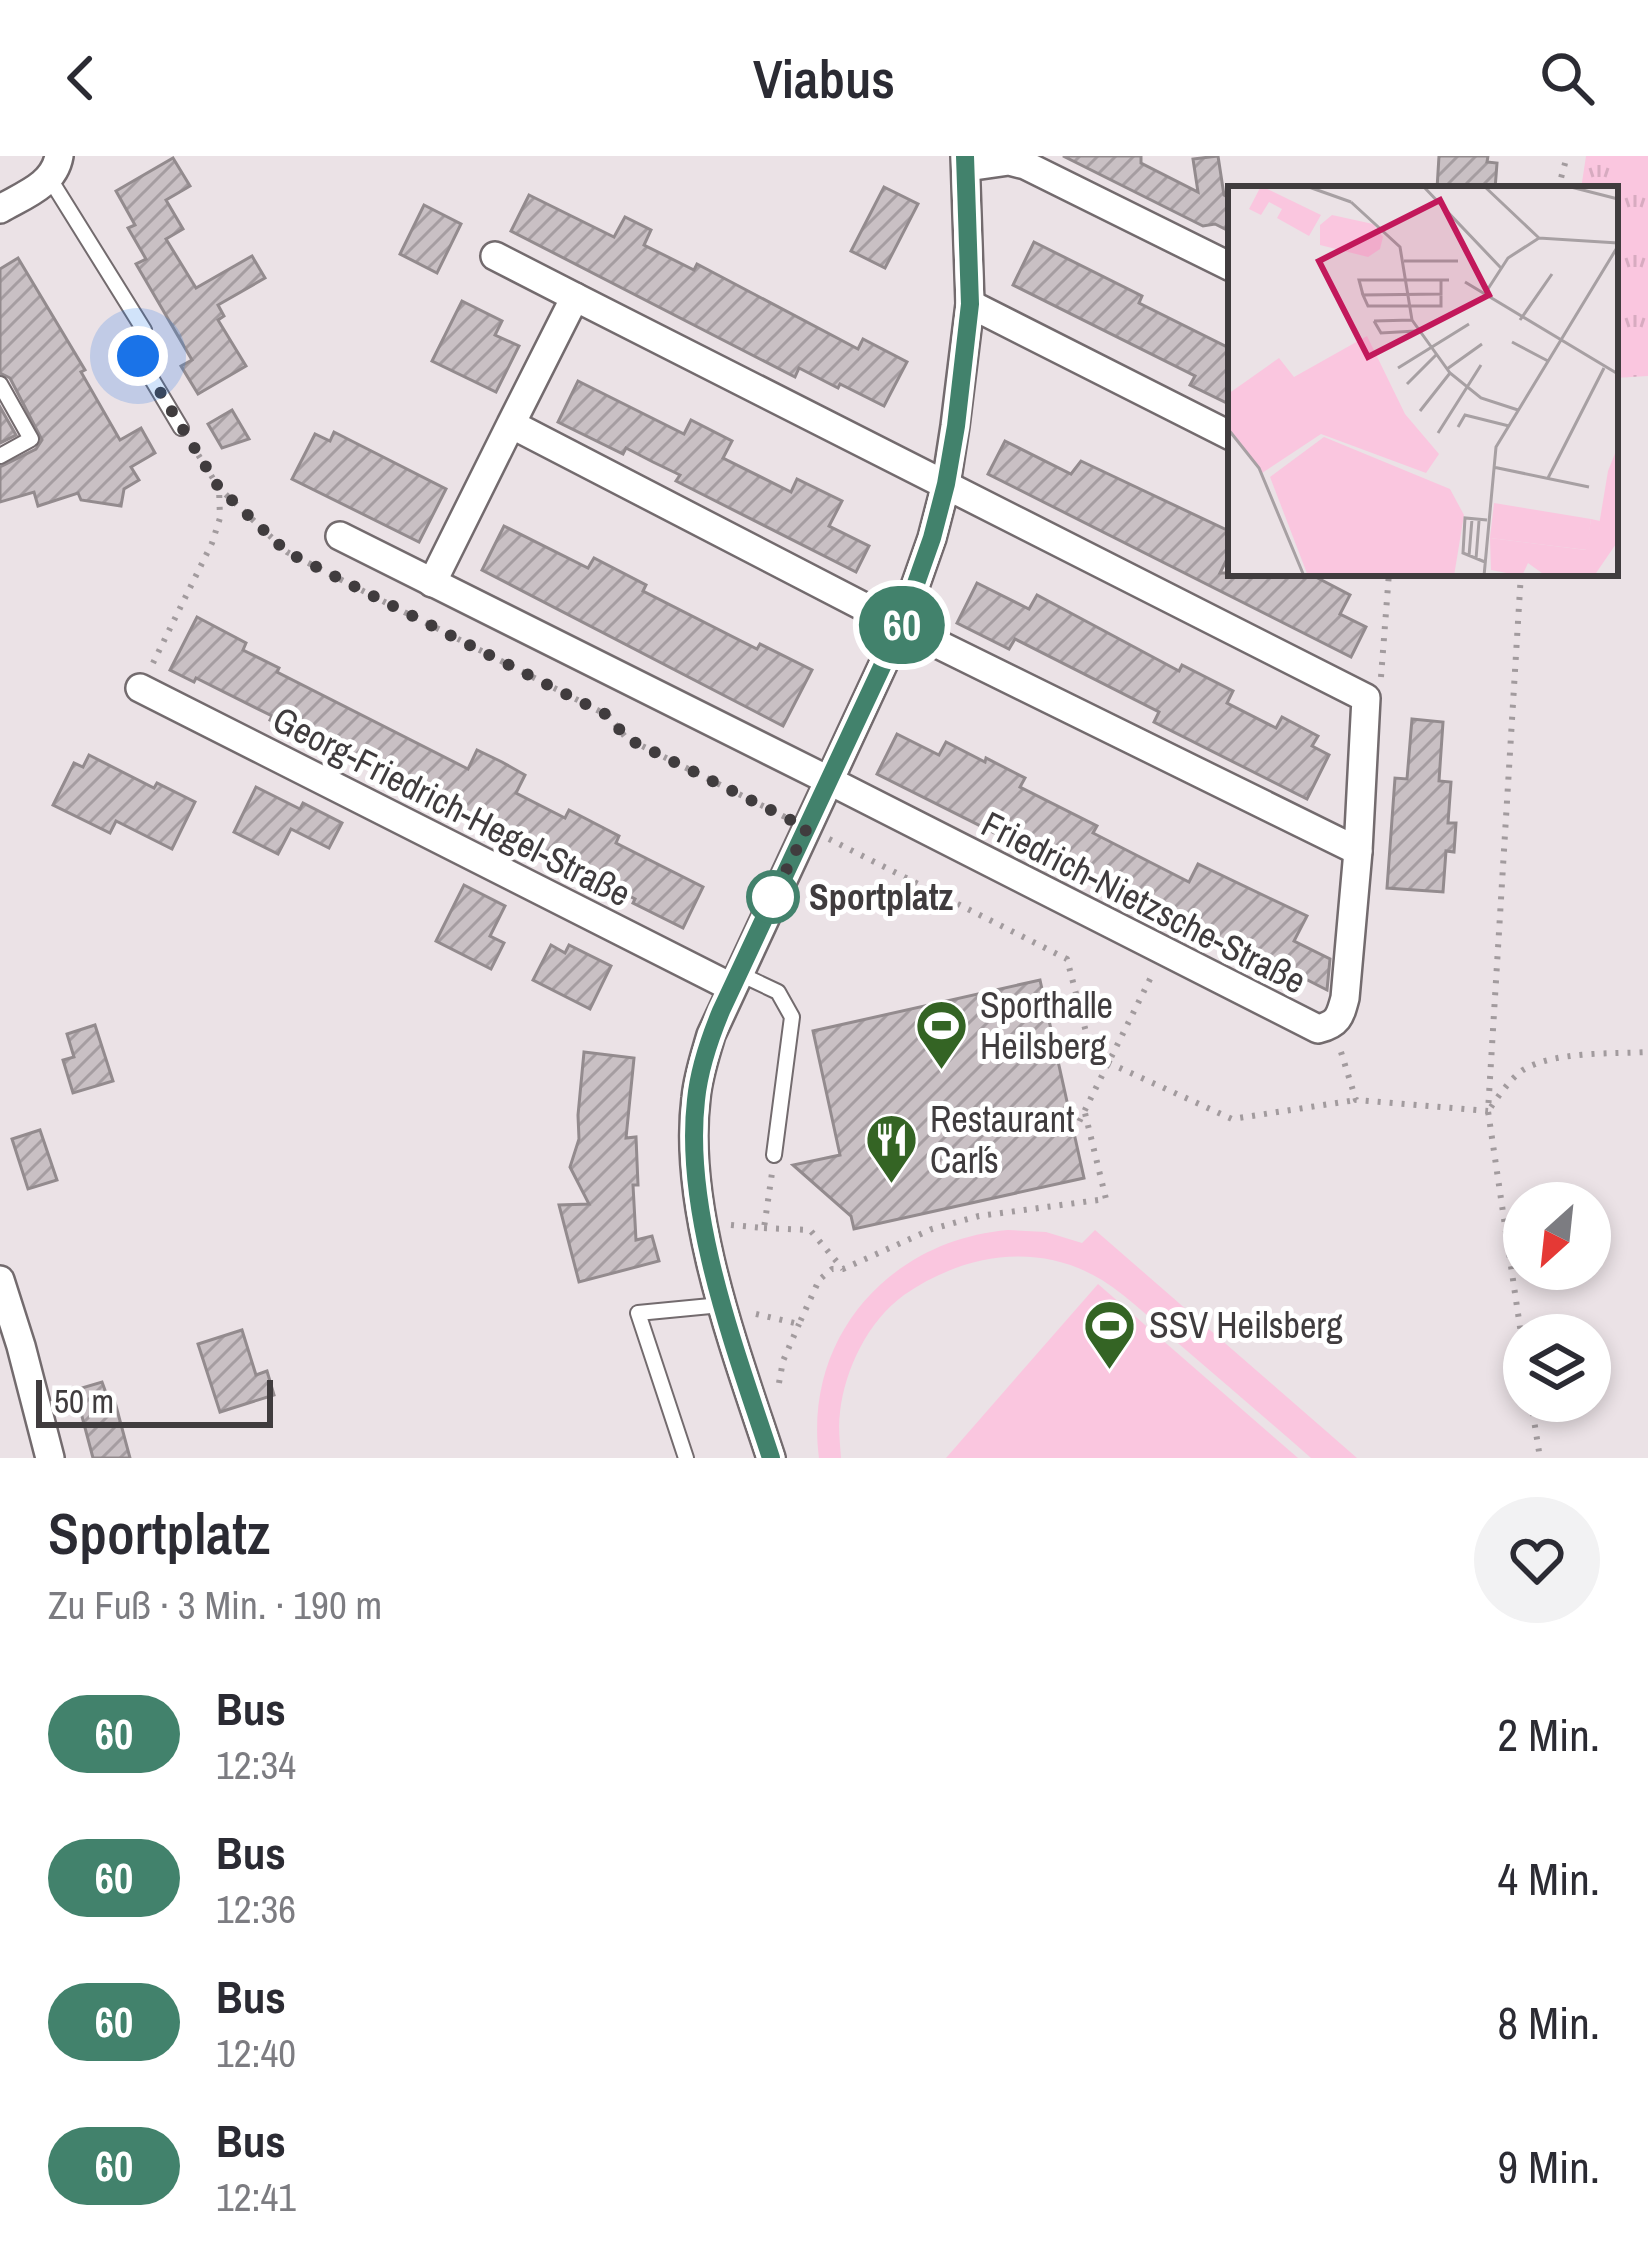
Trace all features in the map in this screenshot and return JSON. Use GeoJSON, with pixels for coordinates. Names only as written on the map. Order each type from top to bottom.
{"type":"FeatureCollection","features":[{"type":"Feature","properties":{"kind":"street"},"geometry":{"type":"LineString","coordinates":[[771,1458],[721,1305],[703,1223],[695,1159],[695,1102],[706,1052],[735,980],[901,626],[925,559],[946,484],[961,392],[970,304],[966,162],[1009,161],[1043,172],[1228,265]]}},
{"type":"Feature","properties":{"kind":"street"},"geometry":{"type":"LineString","coordinates":[[0,209],[55,168]]}},
{"type":"Feature","properties":{"kind":"street"},"geometry":{"type":"LineString","coordinates":[[495,256],[1366,698]]}},
{"type":"Feature","properties":{"kind":"street"},"geometry":{"type":"LineString","coordinates":[[432,583],[575,297]]}},
{"type":"Feature","properties":{"kind":"street"},"geometry":{"type":"LineString","coordinates":[[970,304],[1228,434]]}},
{"type":"Feature","properties":{"kind":"street"},"geometry":{"type":"LineString","coordinates":[[511,424],[901,626],[1358,851]]}},
{"type":"Feature","properties":{"kind":"street","name":"Friedrich-Nietzsche-Straße"},"geometry":{"type":"LineString","coordinates":[[340,536],[1318,1029],[1333,1026],[1345,998],[1366,698]]}},
{"type":"Feature","properties":{"kind":"street","name":"Georg-Friedrich-Hegel-Straße"},"geometry":{"type":"LineString","coordinates":[[140,688],[735,980]]}},
{"type":"Feature","properties":{"kind":"street"},"geometry":{"type":"LineString","coordinates":[[0,1280],[50,1458]]}},
{"type":"Feature","properties":{"kind":"lane"},"geometry":{"type":"LineString","coordinates":[[55,168],[144,330],[138,356],[181,428]]}},
{"type":"Feature","properties":{"kind":"lane"},"geometry":{"type":"LineString","coordinates":[[0,384],[31,439],[0,456]]}},
{"type":"Feature","properties":{"kind":"lane"},"geometry":{"type":"LineString","coordinates":[[735,980],[778,992],[792,1017],[774,1156]]}},
{"type":"Feature","properties":{"kind":"lane"},"geometry":{"type":"LineString","coordinates":[[686,1458],[638,1312],[721,1305]]}},
{"type":"Feature","properties":{"kind":"path"},"geometry":{"type":"LineString","coordinates":[[1559,186],[1567,156]]}},
{"type":"Feature","properties":{"kind":"path"},"geometry":{"type":"LineString","coordinates":[[181,428],[219,488],[287,552],[609,716],[626,738],[1067,959],[1092,1055],[1109,1064],[1232,1119],[1356,1100],[1488,1111]]}},
{"type":"Feature","properties":{"kind":"path"},"geometry":{"type":"LineString","coordinates":[[140,688],[212,543],[220,518],[219,488]]}},
{"type":"Feature","properties":{"kind":"path"},"geometry":{"type":"LineString","coordinates":[[1366,698],[1380,690],[1389,576]]}},
{"type":"Feature","properties":{"kind":"path"},"geometry":{"type":"LineString","coordinates":[[1518,1314],[1488,1111],[1521,576]]}},
{"type":"Feature","properties":{"kind":"path"},"geometry":{"type":"LineString","coordinates":[[415,617],[432,583]]}},
{"type":"Feature","properties":{"kind":"path"},"geometry":{"type":"LineString","coordinates":[[1074,1132],[1163,952]]}},
{"type":"Feature","properties":{"kind":"path"},"geometry":{"type":"LineString","coordinates":[[1333,1026],[1356,1100]]}},
{"type":"Feature","properties":{"kind":"path"},"geometry":{"type":"LineString","coordinates":[[1488,1111],[1523,1070],[1549,1059],[1648,1052]]}},
{"type":"Feature","properties":{"kind":"path"},"geometry":{"type":"LineString","coordinates":[[754,1405],[776,1400],[783,1361],[819,1280],[832,1269],[843,1269],[932,1229],[980,1216],[1106,1199],[1084,1109]]}},
{"type":"Feature","properties":{"kind":"path"},"geometry":{"type":"LineString","coordinates":[[764,1228],[774,1156]]}},
{"type":"Feature","properties":{"kind":"path"},"geometry":{"type":"LineString","coordinates":[[703,1223],[810,1230],[843,1269]]}},
{"type":"Feature","properties":{"kind":"path"},"geometry":{"type":"LineString","coordinates":[[778,1319],[799,1324]]}},
{"type":"Feature","properties":{"kind":"path"},"geometry":{"type":"LineString","coordinates":[[1534,1422],[1540,1458]]}},
{"type":"Feature","properties":{"kind":"green space"},"geometry":{"type":"Polygon","coordinates":[[[1586,156],[1648,156],[1648,376],[1618,378],[1618,186],[1581,186],[1586,156]]]}},
{"type":"Feature","properties":{"kind":"green space"},"geometry":{"type":"Polygon","coordinates":[[[1008,1230],[1046,1232],[1082,1243],[1095,1230],[1357,1458],[1311,1458],[1102,1280],[1052,1260],[1027,1257],[976,1262],[951,1270],[891,1306],[869,1332],[847,1379],[839,1418],[841,1458],[819,1458],[818,1414],[825,1373],[841,1335],[863,1302],[926,1253],[965,1238],[1008,1230]]]}},
{"type":"Feature","properties":{"kind":"green space","name":"SSV Heilsberg"},"geometry":{"type":"Polygon","coordinates":[[[1098,1284],[1298,1458],[946,1458],[1098,1284]]]}},
{"type":"Feature","properties":{"kind":"building"},"geometry":{"type":"Polygon","coordinates":[[[1063,156],[1141,156],[1141,163],[1198,192],[1193,159],[1218,156],[1228,197],[1228,230],[1215,224],[1203,226],[1063,156]]]}},
{"type":"Feature","properties":{"kind":"building"},"geometry":{"type":"Polygon","coordinates":[[[1439,156],[1488,156],[1487,162],[1497,163],[1495,186],[1437,186],[1439,156]]]}},
{"type":"Feature","properties":{"kind":"building"},"geometry":{"type":"Polygon","coordinates":[[[173,158],[190,186],[166,200],[183,229],[166,239],[196,288],[252,256],[265,278],[218,305],[224,316],[218,320],[246,366],[198,394],[181,366],[192,360],[136,264],[146,259],[128,228],[135,225],[116,191],[173,158]]]}},
{"type":"Feature","properties":{"kind":"building"},"geometry":{"type":"Polygon","coordinates":[[[884,187],[918,204],[885,268],[851,251],[884,187]]]}},
{"type":"Feature","properties":{"kind":"building"},"geometry":{"type":"Polygon","coordinates":[[[529,195],[614,237],[625,217],[651,230],[644,245],[694,270],[697,264],[858,349],[863,339],[907,362],[884,406],[799,368],[795,377],[511,231],[529,195]]]}},
{"type":"Feature","properties":{"kind":"building"},"geometry":{"type":"Polygon","coordinates":[[[424,205],[461,224],[437,273],[400,254],[424,205]]]}},
{"type":"Feature","properties":{"kind":"building"},"geometry":{"type":"Polygon","coordinates":[[[1034,242],[1142,296],[1139,303],[1228,348],[1228,404],[1190,385],[1195,376],[1013,285],[1034,242]]]}},
{"type":"Feature","properties":{"kind":"building"},"geometry":{"type":"Polygon","coordinates":[[[18,258],[85,370],[81,372],[120,440],[141,428],[155,453],[131,467],[139,480],[124,489],[121,506],[81,500],[78,493],[38,506],[34,492],[0,502],[0,467],[36,449],[42,440],[10,378],[0,373],[0,269],[18,258]]]}},
{"type":"Feature","properties":{"kind":"building"},"geometry":{"type":"Polygon","coordinates":[[[462,301],[502,321],[495,335],[519,346],[496,392],[432,361],[462,301]]]}},
{"type":"Feature","properties":{"kind":"building"},"geometry":{"type":"Polygon","coordinates":[[[578,381],[684,434],[691,420],[732,441],[723,458],[791,492],[797,479],[842,501],[829,526],[869,546],[856,572],[676,481],[680,475],[558,422],[578,381]]]}},
{"type":"Feature","properties":{"kind":"building"},"geometry":{"type":"Polygon","coordinates":[[[0,407],[16,435],[0,443],[0,407]]]}},
{"type":"Feature","properties":{"kind":"building"},"geometry":{"type":"Polygon","coordinates":[[[232,410],[249,439],[222,448],[208,424],[232,410]]]}},
{"type":"Feature","properties":{"kind":"building"},"geometry":{"type":"Polygon","coordinates":[[[334,432],[446,489],[419,542],[292,479],[315,434],[330,441],[334,432]]]}},
{"type":"Feature","properties":{"kind":"building"},"geometry":{"type":"Polygon","coordinates":[[[1005,441],[1071,474],[1081,461],[1228,531],[1228,557],[1220,573],[1314,576],[1350,595],[1340,614],[1366,627],[1351,657],[988,474],[1005,441]]]}},
{"type":"Feature","properties":{"kind":"building"},"geometry":{"type":"Polygon","coordinates":[[[504,526],[588,568],[594,558],[646,585],[643,591],[757,649],[760,644],[812,670],[783,726],[482,570],[504,526]]]}},
{"type":"Feature","properties":{"kind":"building"},"geometry":{"type":"Polygon","coordinates":[[[977,583],[1029,609],[1037,595],[1179,671],[1182,665],[1233,691],[1227,703],[1276,728],[1282,717],[1318,736],[1312,746],[1329,755],[1307,799],[1154,722],[1159,712],[1015,639],[1009,649],[957,623],[977,583]]]}},
{"type":"Feature","properties":{"kind":"building"},"geometry":{"type":"Polygon","coordinates":[[[197,617],[246,643],[243,650],[279,668],[277,672],[468,769],[477,750],[502,762],[525,775],[516,793],[565,818],[569,810],[619,836],[616,843],[703,887],[683,928],[580,871],[270,720],[272,716],[170,670],[197,617]]]}},
{"type":"Feature","properties":{"kind":"building"},"geometry":{"type":"Polygon","coordinates":[[[1412,719],[1443,722],[1439,781],[1451,782],[1448,823],[1456,823],[1454,852],[1446,851],[1443,892],[1387,888],[1395,778],[1407,779],[1412,719]]]}},
{"type":"Feature","properties":{"kind":"building"},"geometry":{"type":"Polygon","coordinates":[[[897,734],[939,755],[946,742],[985,762],[986,758],[1025,778],[1020,787],[1097,826],[1093,833],[1189,882],[1198,864],[1307,916],[1294,941],[1330,959],[1327,990],[1282,967],[1277,975],[1240,957],[1242,953],[877,774],[897,734]]]}},
{"type":"Feature","properties":{"kind":"building"},"geometry":{"type":"Polygon","coordinates":[[[89,755],[154,788],[157,783],[195,802],[172,849],[116,821],[110,833],[53,805],[74,763],[83,767],[89,755]]]}},
{"type":"Feature","properties":{"kind":"building"},"geometry":{"type":"Polygon","coordinates":[[[256,787],[342,823],[329,848],[291,829],[278,854],[234,832],[256,787]]]}},
{"type":"Feature","properties":{"kind":"building"},"geometry":{"type":"Polygon","coordinates":[[[464,885],[505,906],[490,936],[504,943],[491,969],[436,941],[464,885]]]}},
{"type":"Feature","properties":{"kind":"building"},"geometry":{"type":"Polygon","coordinates":[[[551,945],[565,953],[569,945],[611,966],[590,1009],[533,980],[551,945]]]}},
{"type":"Feature","properties":{"kind":"building","name":"Sporthalle Heilsberg"},"geometry":{"type":"Polygon","coordinates":[[[1040,980],[1084,1178],[854,1229],[851,1216],[793,1165],[840,1155],[813,1031],[1040,980]]]}},
{"type":"Feature","properties":{"kind":"building"},"geometry":{"type":"Polygon","coordinates":[[[95,1025],[113,1081],[73,1093],[63,1060],[74,1057],[67,1034],[95,1025]]]}},
{"type":"Feature","properties":{"kind":"building"},"geometry":{"type":"Polygon","coordinates":[[[584,1052],[634,1058],[626,1138],[636,1137],[636,1240],[652,1236],[659,1261],[579,1282],[559,1205],[589,1204],[570,1167],[579,1139],[584,1052]]]}},
{"type":"Feature","properties":{"kind":"building"},"geometry":{"type":"Polygon","coordinates":[[[40,1130],[57,1180],[28,1189],[12,1139],[40,1130]]]}},
{"type":"Feature","properties":{"kind":"building"},"geometry":{"type":"Polygon","coordinates":[[[242,1330],[256,1375],[267,1371],[274,1395],[220,1412],[198,1344],[242,1330]]]}},
{"type":"Feature","properties":{"kind":"building"},"geometry":{"type":"Polygon","coordinates":[[[102,1382],[110,1404],[115,1402],[130,1458],[93,1458],[75,1390],[102,1382]]]}},
{"type":"Feature","properties":{"kind":"bus line","name":"60"},"geometry":{"type":"LineString","coordinates":[[771,1458],[721,1305],[703,1223],[695,1159],[695,1102],[721,1011],[901,626],[932,538],[956,426],[970,304],[965,156]]}},
{"type":"Feature","properties":{"kind":"place","name":"Sportplatz"},"geometry":{"type":"Point","coordinates":[773,897]}},
{"type":"Feature","properties":{"kind":"place","name":"Sporthalle Heilsberg"},"geometry":{"type":"Point","coordinates":[941,1072]}},
{"type":"Feature","properties":{"kind":"place","name":"Restaurant Carl´s"},"geometry":{"type":"Point","coordinates":[891,1186]}},
{"type":"Feature","properties":{"kind":"place","name":"SSV Heilsberg"},"geometry":{"type":"Point","coordinates":[1110,1371]}},
{"type":"Feature","properties":{"kind":"route"},"geometry":{"type":"LineString","coordinates":[[138,356],[219,488],[287,552],[609,716],[626,738],[807,828],[773,897]]}}]}
